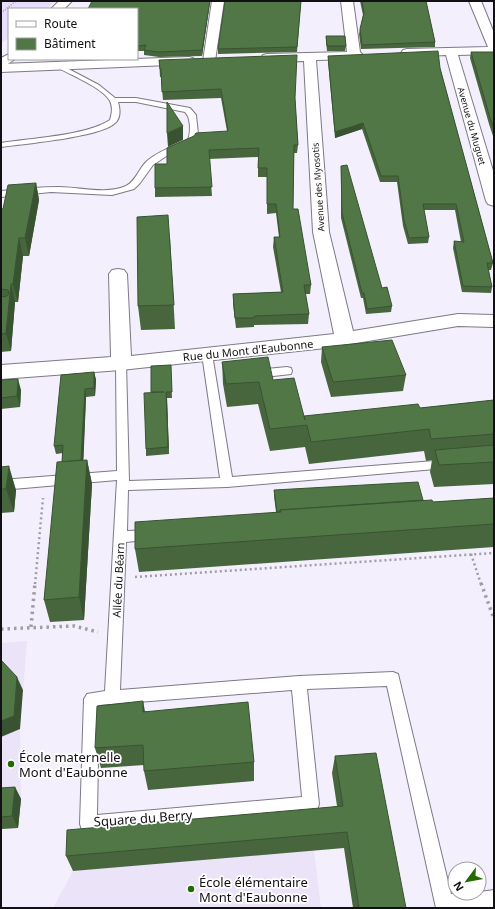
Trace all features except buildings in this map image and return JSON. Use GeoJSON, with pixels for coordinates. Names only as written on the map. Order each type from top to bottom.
{"type":"FeatureCollection","features":[{"type":"Feature","properties":{"kind":"street"},"geometry":{"type":"LineString","coordinates":[[58,8],[66,1]]}},
{"type":"Feature","properties":{"kind":"street"},"geometry":{"type":"LineString","coordinates":[[209,60],[218,1]]}},
{"type":"Feature","properties":{"kind":"street"},"geometry":{"type":"LineString","coordinates":[[347,1],[354,55]]}},
{"type":"Feature","properties":{"kind":"street"},"geometry":{"type":"LineString","coordinates":[[398,53],[450,52],[494,48],[475,1]]}},
{"type":"Feature","properties":{"kind":"street"},"geometry":{"type":"LineString","coordinates":[[1,63],[5,52]]}},
{"type":"Feature","properties":{"kind":"street","name":"Avenue du Muguet"},"geometry":{"type":"LineString","coordinates":[[450,52],[494,201]]}},
{"type":"Feature","properties":{"kind":"street"},"geometry":{"type":"LineString","coordinates":[[256,59],[369,54]]}},
{"type":"Feature","properties":{"kind":"street","name":"Avenue des Myosotis"},"geometry":{"type":"LineString","coordinates":[[310,57],[320,232],[346,339]]}},
{"type":"Feature","properties":{"kind":"street"},"geometry":{"type":"LineString","coordinates":[[1,68],[225,60]]}},
{"type":"Feature","properties":{"kind":"street"},"geometry":{"type":"LineString","coordinates":[[118,274],[121,363]]}},
{"type":"Feature","properties":{"kind":"street","name":"Rue du Mont d'Eaubonne"},"geometry":{"type":"LineString","coordinates":[[1,372],[121,363],[346,339],[458,320],[494,320]]}},
{"type":"Feature","properties":{"kind":"lane"},"geometry":{"type":"LineString","coordinates":[[1,145],[80,132],[103,126],[113,121],[116,115],[113,100],[98,87],[59,66]]}},
{"type":"Feature","properties":{"kind":"lane"},"geometry":{"type":"LineString","coordinates":[[1,194],[26,190],[113,193],[128,189],[136,184],[149,164],[157,158],[191,141],[194,134],[192,115],[187,110],[136,100],[113,100]]}},
{"type":"Feature","properties":{"kind":"lane"},"geometry":{"type":"LineString","coordinates":[[207,354],[215,379],[227,482]]}},
{"type":"Feature","properties":{"kind":"lane","name":"Allée du Béarn"},"geometry":{"type":"LineString","coordinates":[[112,698],[121,537],[121,363]]}},
{"type":"Feature","properties":{"kind":"lane"},"geometry":{"type":"LineString","coordinates":[[242,376],[287,371]]}},
{"type":"Feature","properties":{"kind":"lane"},"geometry":{"type":"LineString","coordinates":[[1,484],[122,475],[227,482],[463,463]]}},
{"type":"Feature","properties":{"kind":"lane"},"geometry":{"type":"LineString","coordinates":[[121,537],[160,534]]}},
{"type":"Feature","properties":{"kind":"lane","name":"Square du Berry"},"geometry":{"type":"LineString","coordinates":[[299,684],[311,804],[88,824],[92,699],[299,684],[393,679],[445,906]]}},
{"type":"Feature","properties":{"kind":"lane"},"geometry":{"type":"LineString","coordinates":[[445,906],[494,899]]}},
{"type":"Feature","properties":{"kind":"path"},"geometry":{"type":"LineString","coordinates":[[1,13],[16,1]]}},
{"type":"Feature","properties":{"kind":"path"},"geometry":{"type":"LineString","coordinates":[[31,627],[45,481]]}},
{"type":"Feature","properties":{"kind":"path"},"geometry":{"type":"LineString","coordinates":[[118,578],[494,553]]}},
{"type":"Feature","properties":{"kind":"path"},"geometry":{"type":"LineString","coordinates":[[471,554],[494,619]]}},
{"type":"Feature","properties":{"kind":"path"},"geometry":{"type":"LineString","coordinates":[[1,629],[74,626],[103,633],[115,632]]}},
{"type":"Feature","properties":{"kind":"shaded area"},"geometry":{"type":"Polygon","coordinates":[[[1,1],[55,1],[48,8],[8,8],[8,39],[1,43],[1,1]]]}},
{"type":"Feature","properties":{"kind":"shaded area","name":"École maternelle Mont d'Eaubonne"},"geometry":{"type":"Polygon","coordinates":[[[27,641],[20,729],[21,799],[18,828],[2,829],[1,840],[1,643],[27,641]]]}},
{"type":"Feature","properties":{"kind":"shaded area","name":"École élémentaire Mont d'Eaubonne"},"geometry":{"type":"Polygon","coordinates":[[[314,850],[321,908],[53,908],[73,871],[314,850]]]}},
{"type":"Feature","properties":{"kind":"place","name":"École maternelle Mont d'Eaubonne"},"geometry":{"type":"Point","coordinates":[11,764]}},
{"type":"Feature","properties":{"kind":"place","name":"École élémentaire Mont d'Eaubonne"},"geometry":{"type":"Point","coordinates":[191,889]}}]}
